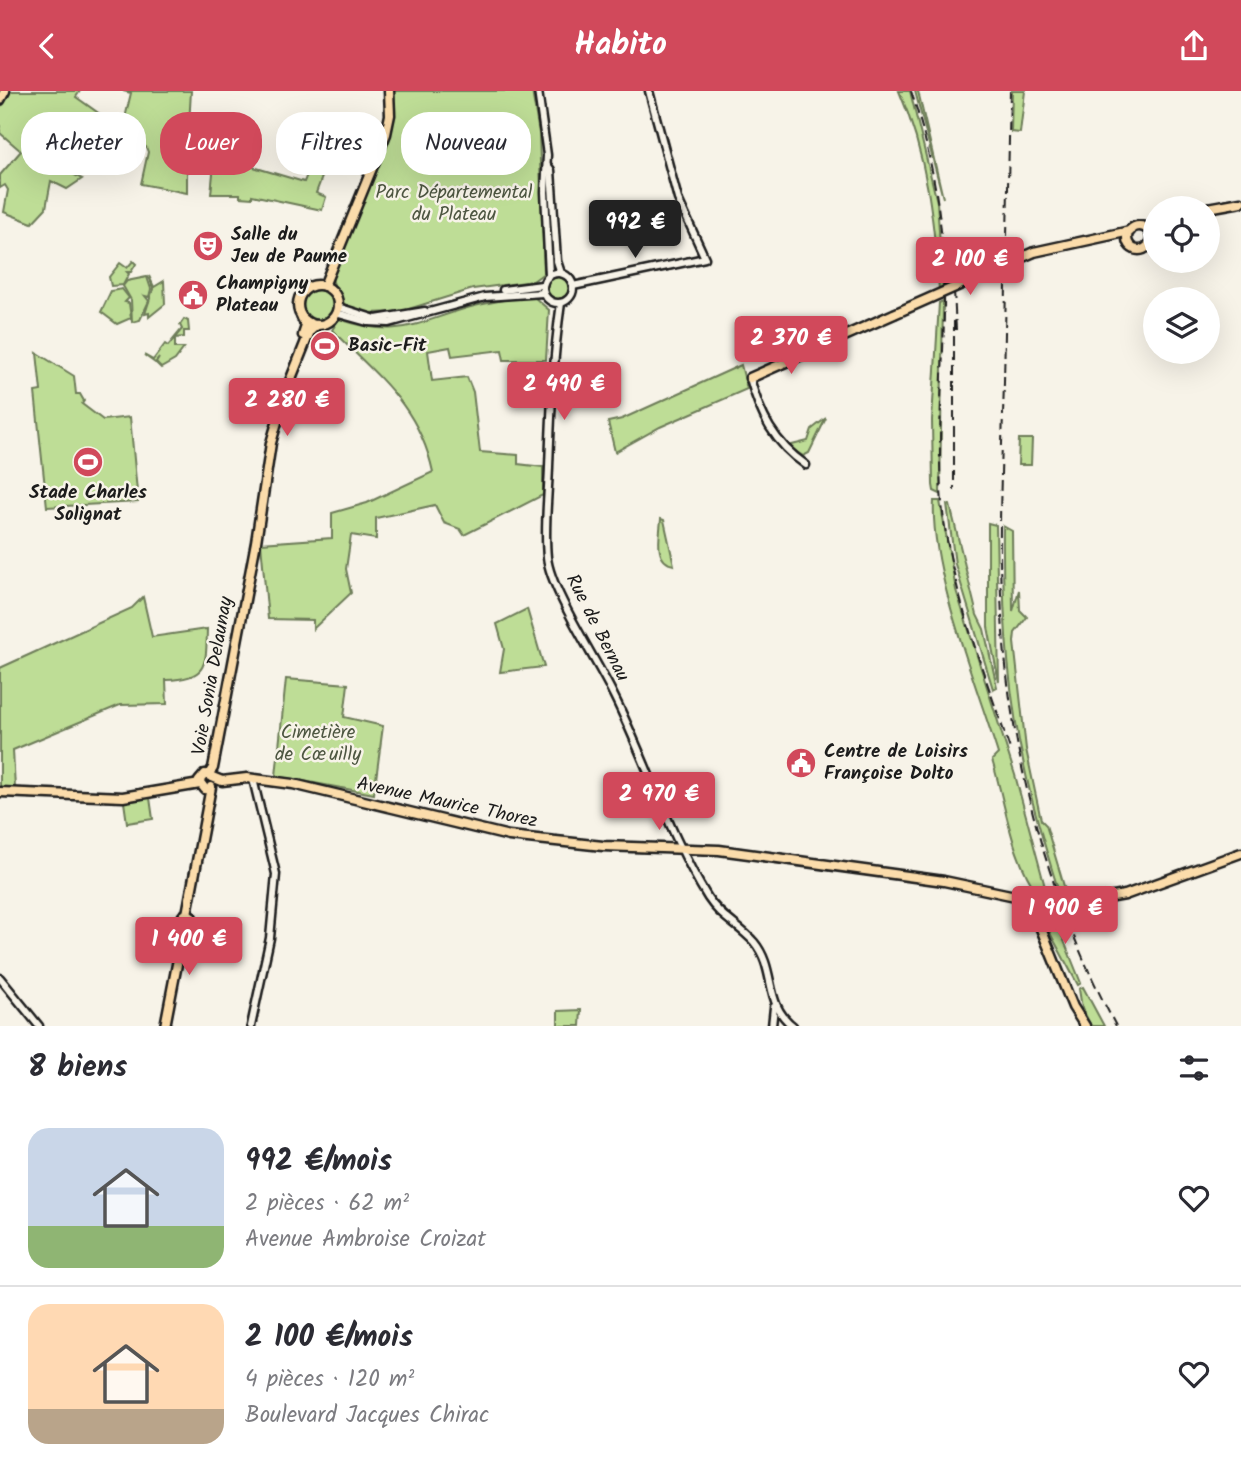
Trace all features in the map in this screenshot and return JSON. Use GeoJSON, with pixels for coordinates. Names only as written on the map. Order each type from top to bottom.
{"type":"FeatureCollection","features":[{"type":"Feature","properties":{"kind":"main road"},"geometry":{"type":"LineString","coordinates":[[0,100],[2,91]]}},
{"type":"Feature","properties":{"kind":"main road"},"geometry":{"type":"LineString","coordinates":[[324,286],[386,134],[390,115],[387,91]]}},
{"type":"Feature","properties":{"kind":"main road"},"geometry":{"type":"LineString","coordinates":[[1220,206],[1241,202]]}},
{"type":"Feature","properties":{"kind":"main road"},"geometry":{"type":"LineString","coordinates":[[821,347],[1034,253],[1069,242],[1125,235],[1135,227],[1143,227]]}},
{"type":"Feature","properties":{"kind":"main road"},"geometry":{"type":"LineString","coordinates":[[1125,235],[1132,248],[1143,248]]}},
{"type":"Feature","properties":{"kind":"main road"},"geometry":{"type":"LineString","coordinates":[[312,286],[324,286],[335,294],[337,310],[327,323],[317,325],[302,318],[298,304],[302,292],[312,286]]}},
{"type":"Feature","properties":{"kind":"main road","name":"Voie Sonia Delaunay"},"geometry":{"type":"LineString","coordinates":[[246,582],[264,457],[277,402],[305,329],[302,318]]}},
{"type":"Feature","properties":{"kind":"main road"},"geometry":{"type":"LineString","coordinates":[[750,377],[873,323]]}},
{"type":"Feature","properties":{"kind":"main road","name":"Voie Sonia Delaunay"},"geometry":{"type":"LineString","coordinates":[[165,1026],[185,923],[192,921],[187,914],[209,783],[276,422],[308,336],[317,325]]}},
{"type":"Feature","properties":{"kind":"main road"},"geometry":{"type":"LineString","coordinates":[[836,341],[853,332]]}},
{"type":"Feature","properties":{"kind":"main road","name":"Avenue Maurice Thorez"},"geometry":{"type":"LineString","coordinates":[[0,792],[122,797],[253,779],[304,786],[509,836],[636,848],[725,851],[799,860],[944,881],[1020,897],[1036,908]]}},
{"type":"Feature","properties":{"kind":"main road"},"geometry":{"type":"LineString","coordinates":[[1085,1026],[1073,1007],[1036,908],[1065,902],[1082,904],[1125,895],[1241,853]]}},
{"type":"Feature","properties":{"kind":"street"},"geometry":{"type":"LineString","coordinates":[[538,91],[548,166],[545,192],[549,275],[542,289]]}},
{"type":"Feature","properties":{"kind":"street"},"geometry":{"type":"LineString","coordinates":[[573,286],[705,258],[678,199],[649,91]]}},
{"type":"Feature","properties":{"kind":"street"},"geometry":{"type":"LineString","coordinates":[[542,289],[551,302],[561,303],[569,299],[573,286],[569,278],[561,273],[557,261],[551,170],[548,166]]}},
{"type":"Feature","properties":{"kind":"street"},"geometry":{"type":"LineString","coordinates":[[549,275],[561,273]]}},
{"type":"Feature","properties":{"kind":"street"},"geometry":{"type":"LineString","coordinates":[[337,310],[368,322],[389,323],[485,297],[542,289]]}},
{"type":"Feature","properties":{"kind":"street","name":"Rue de Bernau"},"geometry":{"type":"LineString","coordinates":[[551,302],[556,327]]}},
{"type":"Feature","properties":{"kind":"street","name":"Rue de Bernau"},"geometry":{"type":"LineString","coordinates":[[561,303],[556,327],[547,530],[550,572],[615,697],[683,848],[712,903],[754,942],[764,958],[776,1016],[772,1026]]}},
{"type":"Feature","properties":{"kind":"street"},"geometry":{"type":"LineString","coordinates":[[750,377],[773,436],[784,450],[806,465]]}},
{"type":"Feature","properties":{"kind":"street"},"geometry":{"type":"LineString","coordinates":[[251,1026],[270,938],[276,874],[253,779]]}},
{"type":"Feature","properties":{"kind":"street"},"geometry":{"type":"LineString","coordinates":[[0,978],[39,1026]]}},
{"type":"Feature","properties":{"kind":"street"},"geometry":{"type":"LineString","coordinates":[[776,1016],[793,1026]]}},
{"type":"Feature","properties":{"kind":"green space"},"geometry":{"type":"Polygon","coordinates":[[[9,91],[80,91],[76,97],[97,112],[21,112],[21,151],[0,133],[0,107],[9,91]]]}},
{"type":"Feature","properties":{"kind":"green space"},"geometry":{"type":"Polygon","coordinates":[[[123,91],[191,91],[190,112],[160,112],[160,175],[187,175],[187,193],[141,184],[143,175],[146,175],[148,152],[146,112],[126,112],[131,93],[123,91]]]}},
{"type":"Feature","properties":{"kind":"green space","name":"Parc Départemental du Plateau"},"geometry":{"type":"Polygon","coordinates":[[[392,91],[532,91],[539,133],[544,273],[533,281],[473,289],[399,312],[366,313],[341,303],[332,279],[371,175],[387,175],[387,131],[394,112],[392,91]]]}},
{"type":"Feature","properties":{"kind":"green space"},"geometry":{"type":"Polygon","coordinates":[[[899,91],[910,91],[937,202],[943,288],[939,290],[935,239],[923,164],[899,91]]]}},
{"type":"Feature","properties":{"kind":"green space"},"geometry":{"type":"Polygon","coordinates":[[[915,91],[918,91],[943,198],[915,91]]]}},
{"type":"Feature","properties":{"kind":"green space"},"geometry":{"type":"Polygon","coordinates":[[[1012,91],[1025,91],[1020,133],[1011,132],[1012,91]]]}},
{"type":"Feature","properties":{"kind":"green space"},"geometry":{"type":"Polygon","coordinates":[[[21,151],[21,175],[75,175],[82,179],[67,189],[51,181],[46,208],[32,223],[4,212],[8,190],[5,185],[0,188],[0,175],[21,151]]]}},
{"type":"Feature","properties":{"kind":"green space","name":"Parc Départemental du Plateau"},"geometry":{"type":"Polygon","coordinates":[[[262,170],[304,182],[307,175],[322,177],[316,193],[326,197],[322,210],[252,195],[252,198],[240,197],[240,194],[211,194],[213,175],[262,175],[262,170]]]}},
{"type":"Feature","properties":{"kind":"green space"},"geometry":{"type":"Polygon","coordinates":[[[133,261],[136,264],[131,272],[127,272],[129,274],[123,285],[111,286],[109,277],[120,263],[127,268],[133,261]]]}},
{"type":"Feature","properties":{"kind":"green space"},"geometry":{"type":"Polygon","coordinates":[[[149,276],[154,287],[164,281],[165,304],[149,317],[149,313],[145,314],[153,289],[149,276]]]}},
{"type":"Feature","properties":{"kind":"green space"},"geometry":{"type":"Polygon","coordinates":[[[557,276],[566,279],[569,288],[566,297],[557,300],[548,297],[545,288],[548,279],[557,276]]]}},
{"type":"Feature","properties":{"kind":"green space"},"geometry":{"type":"Polygon","coordinates":[[[147,277],[151,289],[149,297],[145,296],[149,301],[140,320],[132,322],[131,300],[123,286],[127,281],[147,277]]]}},
{"type":"Feature","properties":{"kind":"green space"},"geometry":{"type":"Polygon","coordinates":[[[318,288],[330,293],[335,305],[330,317],[318,322],[306,317],[301,305],[306,293],[318,288]]]}},
{"type":"Feature","properties":{"kind":"green space"},"geometry":{"type":"Polygon","coordinates":[[[122,289],[129,298],[125,302],[129,303],[131,318],[117,324],[101,312],[111,291],[122,289]]]}},
{"type":"Feature","properties":{"kind":"green space"},"geometry":{"type":"Polygon","coordinates":[[[534,297],[549,310],[546,360],[504,360],[502,350],[452,356],[450,347],[428,351],[432,381],[467,377],[473,392],[480,452],[518,455],[518,464],[543,467],[543,495],[464,535],[460,529],[444,523],[435,505],[376,518],[376,539],[351,535],[346,569],[351,593],[313,629],[313,620],[268,619],[261,543],[332,538],[332,513],[367,503],[433,472],[418,428],[407,410],[380,378],[332,330],[339,319],[359,325],[391,329],[418,324],[474,306],[534,297]]]}},
{"type":"Feature","properties":{"kind":"green space"},"geometry":{"type":"Polygon","coordinates":[[[943,301],[940,494],[934,491],[933,485],[932,420],[939,303],[943,301]]]}},
{"type":"Feature","properties":{"kind":"green space"},"geometry":{"type":"Polygon","coordinates":[[[184,319],[188,321],[189,331],[184,331],[184,337],[175,338],[175,348],[184,348],[175,360],[161,368],[156,363],[159,358],[155,363],[144,355],[153,360],[165,344],[168,346],[182,329],[180,325],[184,319]]]}},
{"type":"Feature","properties":{"kind":"green space","name":"Stade Charles Solignat"},"geometry":{"type":"Polygon","coordinates":[[[37,353],[74,376],[76,394],[80,394],[84,401],[82,404],[103,420],[130,417],[138,502],[47,507],[35,392],[41,391],[37,353]]]}},
{"type":"Feature","properties":{"kind":"green space"},"geometry":{"type":"Polygon","coordinates":[[[741,365],[747,389],[660,427],[615,452],[608,422],[622,419],[741,365]]]}},
{"type":"Feature","properties":{"kind":"green space"},"geometry":{"type":"Polygon","coordinates":[[[826,418],[809,453],[803,456],[788,446],[808,441],[812,429],[826,418]]]}},
{"type":"Feature","properties":{"kind":"green space"},"geometry":{"type":"Polygon","coordinates":[[[1019,439],[1032,439],[1031,465],[1018,465],[1019,439]]]}},
{"type":"Feature","properties":{"kind":"green space"},"geometry":{"type":"Polygon","coordinates":[[[934,501],[940,501],[956,590],[1015,775],[1048,898],[1040,897],[1030,882],[1010,831],[992,760],[998,754],[967,662],[939,560],[934,501]]]}},
{"type":"Feature","properties":{"kind":"green space"},"geometry":{"type":"Polygon","coordinates":[[[947,504],[950,505],[977,615],[984,629],[997,687],[993,689],[955,564],[947,504]]]}},
{"type":"Feature","properties":{"kind":"green space"},"geometry":{"type":"Polygon","coordinates":[[[661,519],[664,520],[674,565],[667,563],[660,553],[661,519]]]}},
{"type":"Feature","properties":{"kind":"green space"},"geometry":{"type":"Polygon","coordinates":[[[988,523],[996,525],[999,682],[988,627],[988,523]]]}},
{"type":"Feature","properties":{"kind":"green space"},"geometry":{"type":"Polygon","coordinates":[[[1003,526],[1012,531],[1013,611],[1019,590],[1020,610],[1027,617],[1015,633],[1014,642],[1026,749],[1041,820],[1046,825],[1066,893],[1061,899],[1033,803],[1014,710],[1003,587],[1003,526]]]}},
{"type":"Feature","properties":{"kind":"green space"},"geometry":{"type":"Polygon","coordinates":[[[143,597],[152,637],[207,629],[202,668],[190,677],[166,680],[167,704],[120,705],[13,750],[15,788],[0,788],[0,668],[132,608],[143,597]]]}},
{"type":"Feature","properties":{"kind":"green space"},"geometry":{"type":"Polygon","coordinates":[[[527,609],[544,667],[500,672],[504,649],[497,624],[527,609]]]}},
{"type":"Feature","properties":{"kind":"green space","name":"Cimetière de Cœuilly"},"geometry":{"type":"Polygon","coordinates":[[[286,679],[348,684],[344,717],[383,726],[374,794],[276,776],[286,679]]]}},
{"type":"Feature","properties":{"kind":"green space"},"geometry":{"type":"Polygon","coordinates":[[[150,798],[153,819],[127,823],[124,802],[150,798]]]}},
{"type":"Feature","properties":{"kind":"green space"},"geometry":{"type":"Polygon","coordinates":[[[1050,906],[1081,983],[1078,985],[1042,918],[1043,909],[1050,906]]]}},
{"type":"Feature","properties":{"kind":"green space"},"geometry":{"type":"Polygon","coordinates":[[[1083,987],[1104,1026],[1091,1026],[1082,1008],[1079,989],[1083,987]]]}},
{"type":"Feature","properties":{"kind":"green space"},"geometry":{"type":"Polygon","coordinates":[[[581,1010],[580,1026],[558,1026],[558,1011],[581,1010]]]}},
{"type":"Feature","properties":{"kind":"railway"},"geometry":{"type":"LineString","coordinates":[[911,91],[931,164],[942,239],[944,317],[940,477],[946,535],[969,628],[1010,749]]}},
{"type":"Feature","properties":{"kind":"railway"},"geometry":{"type":"LineString","coordinates":[[1010,91],[1000,515],[1004,650],[1021,762],[1050,871],[1069,924],[1116,1026]]}},
{"type":"Feature","properties":{"kind":"railway"},"geometry":{"type":"LineString","coordinates":[[954,290],[956,330]]}},
{"type":"Feature","properties":{"kind":"railway"},"geometry":{"type":"LineString","coordinates":[[954,321],[954,490]]}},
{"type":"Feature","properties":{"kind":"place","name":"Salle du Jeu de Paume"},"geometry":{"type":"Point","coordinates":[208,246]}},
{"type":"Feature","properties":{"kind":"place","name":"Champigny Plateau"},"geometry":{"type":"Point","coordinates":[193,295]}},
{"type":"Feature","properties":{"kind":"place","name":"Basic-Fit"},"geometry":{"type":"Point","coordinates":[325,346]}},
{"type":"Feature","properties":{"kind":"place","name":"Stade Charles Solignat"},"geometry":{"type":"Point","coordinates":[88,462]}},
{"type":"Feature","properties":{"kind":"place","name":"Centre de Loisirs Françoise Dolto"},"geometry":{"type":"Point","coordinates":[801,763]}}]}
